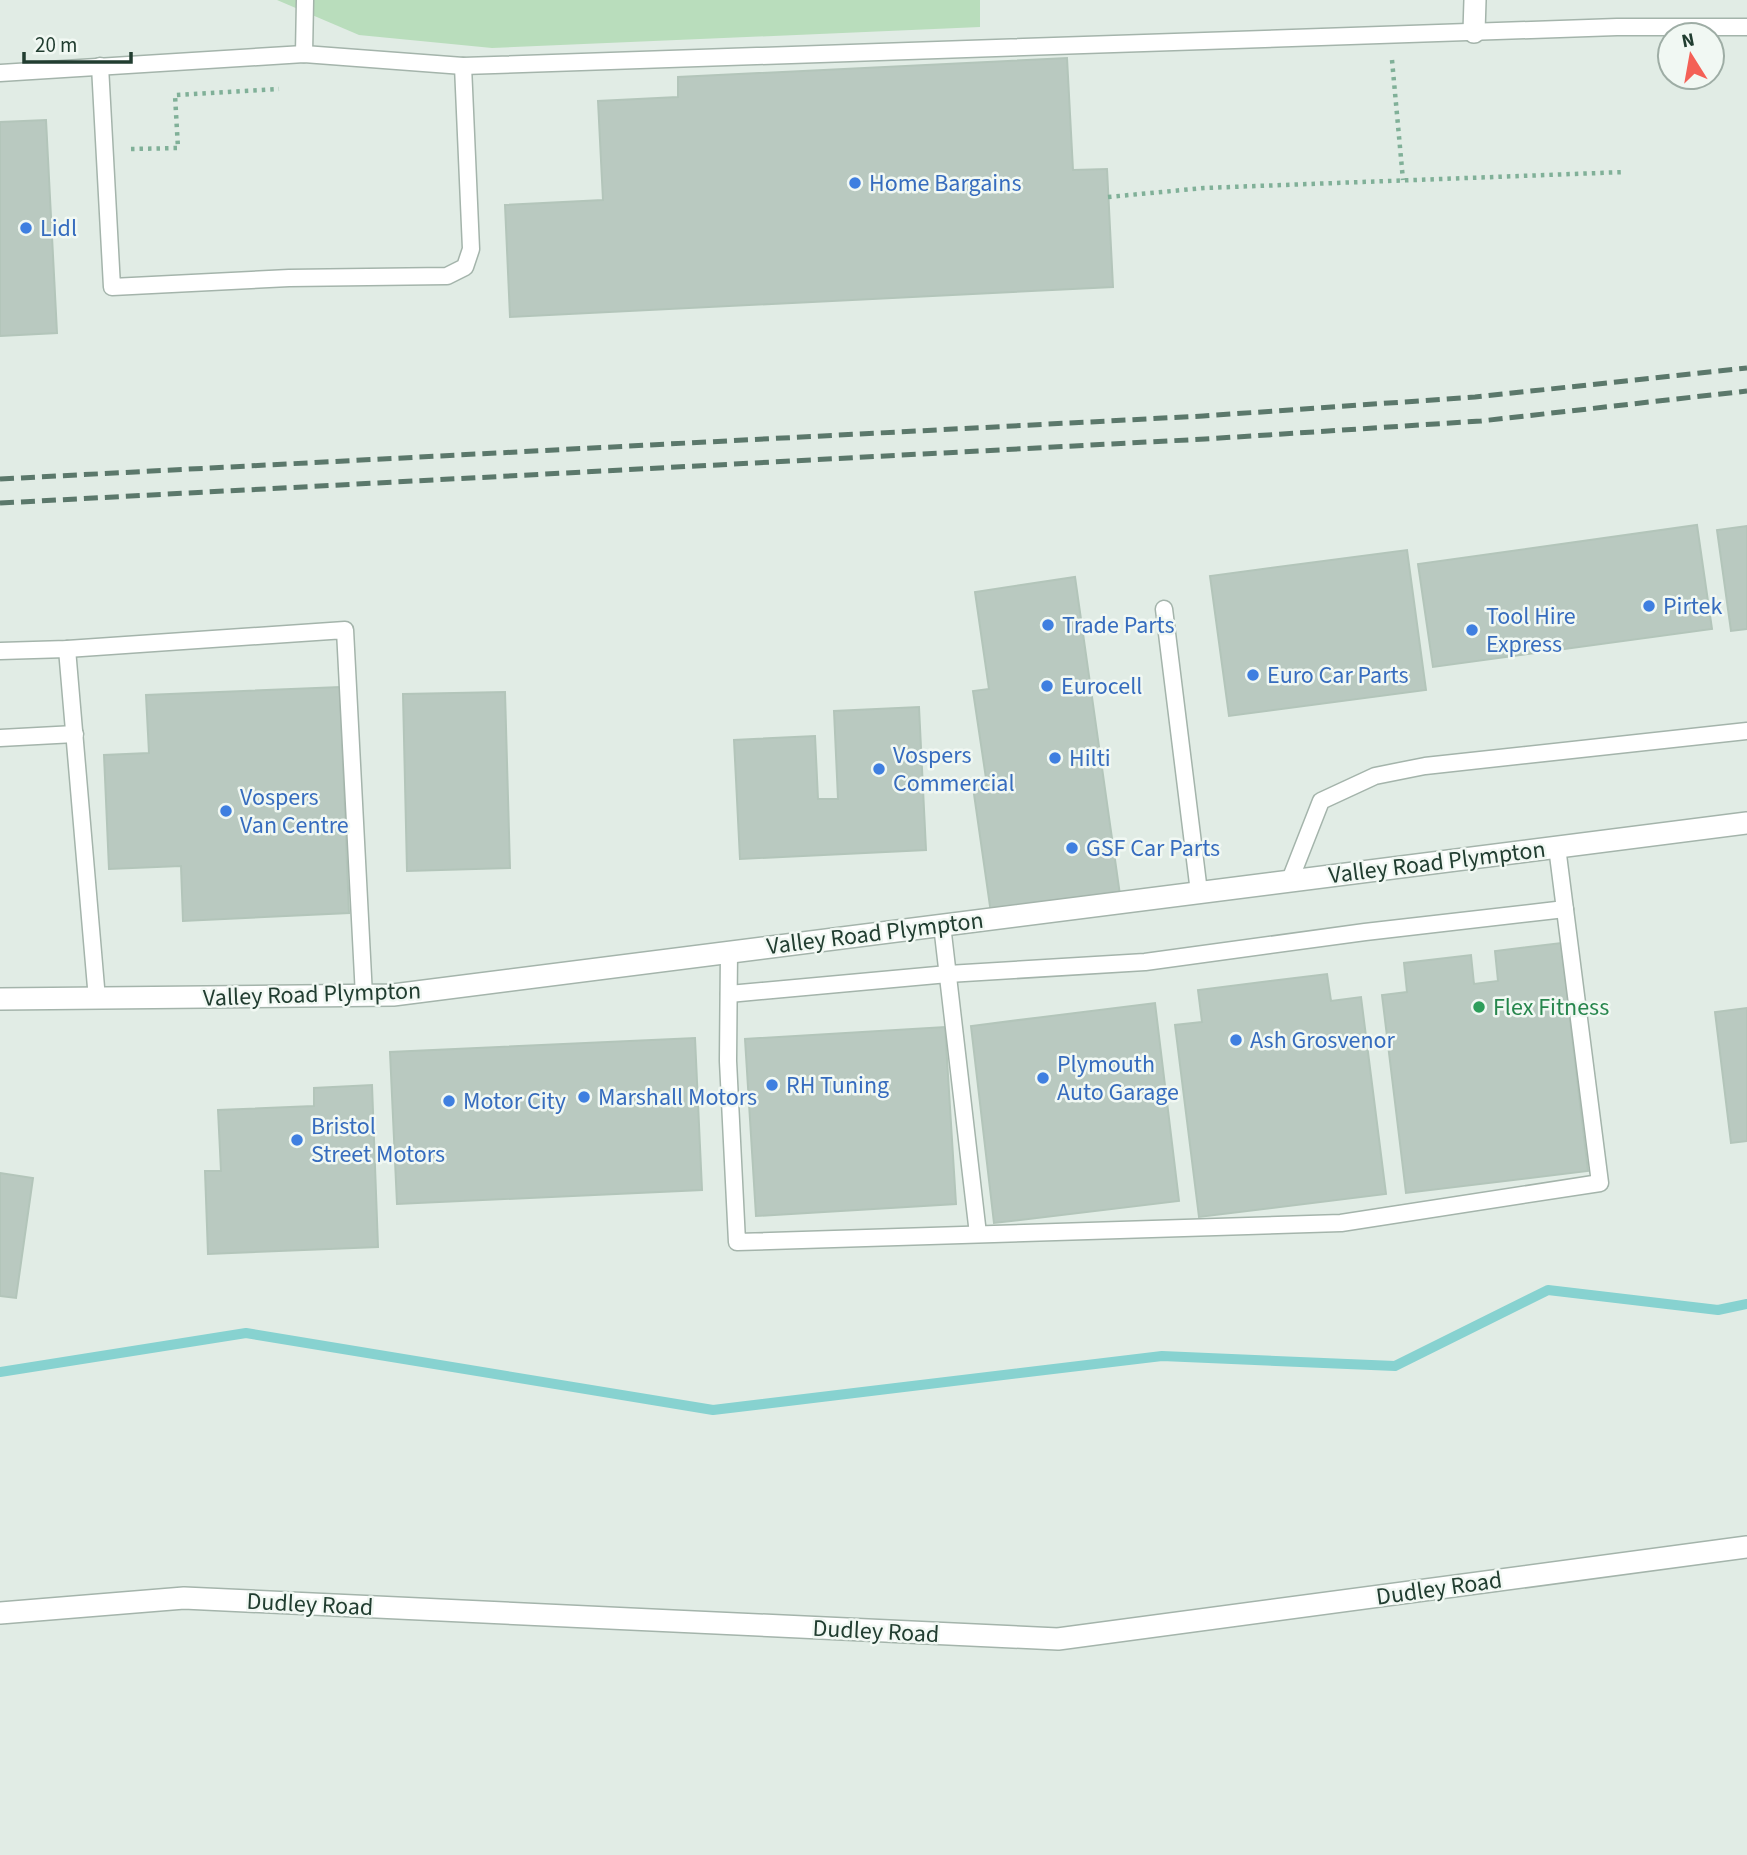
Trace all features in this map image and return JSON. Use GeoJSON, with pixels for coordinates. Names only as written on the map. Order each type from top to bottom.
{"type":"FeatureCollection","features":[{"type":"Feature","properties":{"kind":"street"},"geometry":{"type":"LineString","coordinates":[[1474,32],[1475,0]]}},
{"type":"Feature","properties":{"kind":"street","name":"Valley Road Plympton"},"geometry":{"type":"LineString","coordinates":[[0,999],[393,995],[1747,823]]}},
{"type":"Feature","properties":{"kind":"street","name":"Dudley Road"},"geometry":{"type":"LineString","coordinates":[[0,1613],[184,1598],[1058,1639],[1747,1547]]}},
{"type":"Feature","properties":{"kind":"lane"},"geometry":{"type":"LineString","coordinates":[[304,0],[304,54]]}},
{"type":"Feature","properties":{"kind":"lane"},"geometry":{"type":"LineString","coordinates":[[0,73],[304,54],[463,66],[1617,27],[1747,27]]}},
{"type":"Feature","properties":{"kind":"lane"},"geometry":{"type":"LineString","coordinates":[[100,66],[112,287],[289,278],[447,276],[465,267],[471,249],[463,66]]}},
{"type":"Feature","properties":{"kind":"lane"},"geometry":{"type":"LineString","coordinates":[[1164,609],[1199,892]]}},
{"type":"Feature","properties":{"kind":"lane"},"geometry":{"type":"LineString","coordinates":[[0,651],[67,649],[345,629],[364,996]]}},
{"type":"Feature","properties":{"kind":"lane"},"geometry":{"type":"LineString","coordinates":[[67,649],[97,999]]}},
{"type":"Feature","properties":{"kind":"lane"},"geometry":{"type":"LineString","coordinates":[[1290,880],[1321,801],[1375,776],[1425,766],[1747,731]]}},
{"type":"Feature","properties":{"kind":"lane"},"geometry":{"type":"LineString","coordinates":[[0,737],[75,734]]}},
{"type":"Feature","properties":{"kind":"lane"},"geometry":{"type":"LineString","coordinates":[[729,952],[728,1061],[737,1242],[1341,1223],[1600,1183],[1557,847]]}},
{"type":"Feature","properties":{"kind":"lane"},"geometry":{"type":"LineString","coordinates":[[729,994],[948,974],[1145,962],[1365,932],[1565,909]]}},
{"type":"Feature","properties":{"kind":"lane"},"geometry":{"type":"LineString","coordinates":[[942,925],[978,1234]]}},
{"type":"Feature","properties":{"kind":"path"},"geometry":{"type":"LineString","coordinates":[[1390,35],[1403,180]]}},
{"type":"Feature","properties":{"kind":"path"},"geometry":{"type":"LineString","coordinates":[[105,149],[178,148],[175,95],[279,89]]}},
{"type":"Feature","properties":{"kind":"path"},"geometry":{"type":"LineString","coordinates":[[1108,197],[1204,188],[1625,172]]}},
{"type":"Feature","properties":{"kind":"green space"},"geometry":{"type":"Polygon","coordinates":[[[277,0],[980,0],[980,27],[492,48],[359,35],[277,0]]]}},
{"type":"Feature","properties":{"kind":"building","name":"Home Bargains"},"geometry":{"type":"Polygon","coordinates":[[[1067,58],[1073,170],[1107,169],[1113,287],[510,317],[505,205],[603,200],[598,101],[678,97],[678,77],[1067,58]]]}},
{"type":"Feature","properties":{"kind":"building","name":"Lidl"},"geometry":{"type":"Polygon","coordinates":[[[46,120],[57,333],[0,336],[0,122],[46,120]]]}},
{"type":"Feature","properties":{"kind":"building"},"geometry":{"type":"Polygon","coordinates":[[[1697,525],[1712,629],[1433,667],[1418,564],[1697,525]]]}},
{"type":"Feature","properties":{"kind":"building"},"geometry":{"type":"Polygon","coordinates":[[[1747,526],[1747,629],[1731,631],[1717,530],[1747,526]]]}},
{"type":"Feature","properties":{"kind":"building"},"geometry":{"type":"Polygon","coordinates":[[[1407,550],[1426,690],[1229,716],[1210,576],[1407,550]]]}},
{"type":"Feature","properties":{"kind":"building"},"geometry":{"type":"Polygon","coordinates":[[[1075,577],[1120,895],[991,913],[973,787],[987,785],[973,691],[989,689],[975,592],[1075,577]]]}},
{"type":"Feature","properties":{"kind":"building","name":"Vospers Van Centre"},"geometry":{"type":"Polygon","coordinates":[[[340,687],[349,913],[183,921],[181,866],[109,869],[104,755],[149,753],[146,695],[340,687]]]}},
{"type":"Feature","properties":{"kind":"building"},"geometry":{"type":"Polygon","coordinates":[[[505,692],[510,868],[407,871],[403,694],[505,692]]]}},
{"type":"Feature","properties":{"kind":"building","name":"Vospers Commercial"},"geometry":{"type":"Polygon","coordinates":[[[919,707],[926,850],[740,859],[734,740],[815,736],[818,799],[838,799],[834,711],[919,707]]]}},
{"type":"Feature","properties":{"kind":"building"},"geometry":{"type":"Polygon","coordinates":[[[1561,943],[1588,1171],[1406,1193],[1382,995],[1407,992],[1404,963],[1471,955],[1474,984],[1498,981],[1495,951],[1561,943]]]}},
{"type":"Feature","properties":{"kind":"building"},"geometry":{"type":"Polygon","coordinates":[[[1327,974],[1331,1001],[1361,997],[1386,1194],[1199,1217],[1175,1025],[1202,1022],[1198,990],[1327,974]]]}},
{"type":"Feature","properties":{"kind":"building"},"geometry":{"type":"Polygon","coordinates":[[[1155,1003],[1179,1201],[994,1223],[971,1026],[1155,1003]]]}},
{"type":"Feature","properties":{"kind":"building"},"geometry":{"type":"Polygon","coordinates":[[[1747,1008],[1747,1141],[1731,1143],[1715,1012],[1747,1008]]]}},
{"type":"Feature","properties":{"kind":"building"},"geometry":{"type":"Polygon","coordinates":[[[945,1027],[956,1204],[756,1216],[745,1039],[945,1027]]]}},
{"type":"Feature","properties":{"kind":"building"},"geometry":{"type":"Polygon","coordinates":[[[695,1038],[702,1190],[397,1204],[390,1052],[695,1038]]]}},
{"type":"Feature","properties":{"kind":"building","name":"Bristol Street Motors"},"geometry":{"type":"Polygon","coordinates":[[[372,1085],[378,1247],[208,1254],[205,1171],[221,1171],[218,1110],[314,1106],[314,1088],[372,1085]]]}},
{"type":"Feature","properties":{"kind":"building"},"geometry":{"type":"Polygon","coordinates":[[[0,1173],[33,1178],[16,1298],[0,1296],[0,1173]]]}},
{"type":"Feature","properties":{"kind":"waterway"},"geometry":{"type":"LineString","coordinates":[[0,1372],[246,1333],[713,1410],[1162,1356],[1395,1366],[1548,1290],[1718,1310],[1747,1304]]}},
{"type":"Feature","properties":{"kind":"railway"},"geometry":{"type":"LineString","coordinates":[[0,479],[1203,416],[1475,397],[1747,368]]}},
{"type":"Feature","properties":{"kind":"railway"},"geometry":{"type":"LineString","coordinates":[[0,503],[1205,439],[1481,421],[1747,391]]}},
{"type":"Feature","properties":{"kind":"place","name":"Home Bargains"},"geometry":{"type":"Point","coordinates":[855,183]}},
{"type":"Feature","properties":{"kind":"place","name":"Lidl"},"geometry":{"type":"Point","coordinates":[26,228]}},
{"type":"Feature","properties":{"kind":"place","name":"Pirtek"},"geometry":{"type":"Point","coordinates":[1649,606]}},
{"type":"Feature","properties":{"kind":"place","name":"Trade Parts"},"geometry":{"type":"Point","coordinates":[1048,625]}},
{"type":"Feature","properties":{"kind":"place","name":"Tool Hire Express"},"geometry":{"type":"Point","coordinates":[1472,630]}},
{"type":"Feature","properties":{"kind":"place","name":"Euro Car Parts"},"geometry":{"type":"Point","coordinates":[1253,675]}},
{"type":"Feature","properties":{"kind":"place","name":"Eurocell"},"geometry":{"type":"Point","coordinates":[1047,686]}},
{"type":"Feature","properties":{"kind":"place","name":"Hilti"},"geometry":{"type":"Point","coordinates":[1055,758]}},
{"type":"Feature","properties":{"kind":"place","name":"Vospers Commercial"},"geometry":{"type":"Point","coordinates":[879,769]}},
{"type":"Feature","properties":{"kind":"place","name":"Vospers Van Centre"},"geometry":{"type":"Point","coordinates":[226,811]}},
{"type":"Feature","properties":{"kind":"place","name":"GSF Car Parts"},"geometry":{"type":"Point","coordinates":[1072,848]}},
{"type":"Feature","properties":{"kind":"place","name":"Flex Fitness"},"geometry":{"type":"Point","coordinates":[1479,1007]}},
{"type":"Feature","properties":{"kind":"place","name":"Ash Grosvenor"},"geometry":{"type":"Point","coordinates":[1236,1040]}},
{"type":"Feature","properties":{"kind":"place","name":"Plymouth Auto Garage"},"geometry":{"type":"Point","coordinates":[1043,1078]}},
{"type":"Feature","properties":{"kind":"place","name":"RH Tuning"},"geometry":{"type":"Point","coordinates":[772,1085]}},
{"type":"Feature","properties":{"kind":"place","name":"Marshall Motors"},"geometry":{"type":"Point","coordinates":[584,1097]}},
{"type":"Feature","properties":{"kind":"place","name":"Motor City"},"geometry":{"type":"Point","coordinates":[449,1101]}},
{"type":"Feature","properties":{"kind":"place","name":"Bristol Street Motors"},"geometry":{"type":"Point","coordinates":[297,1140]}}]}
